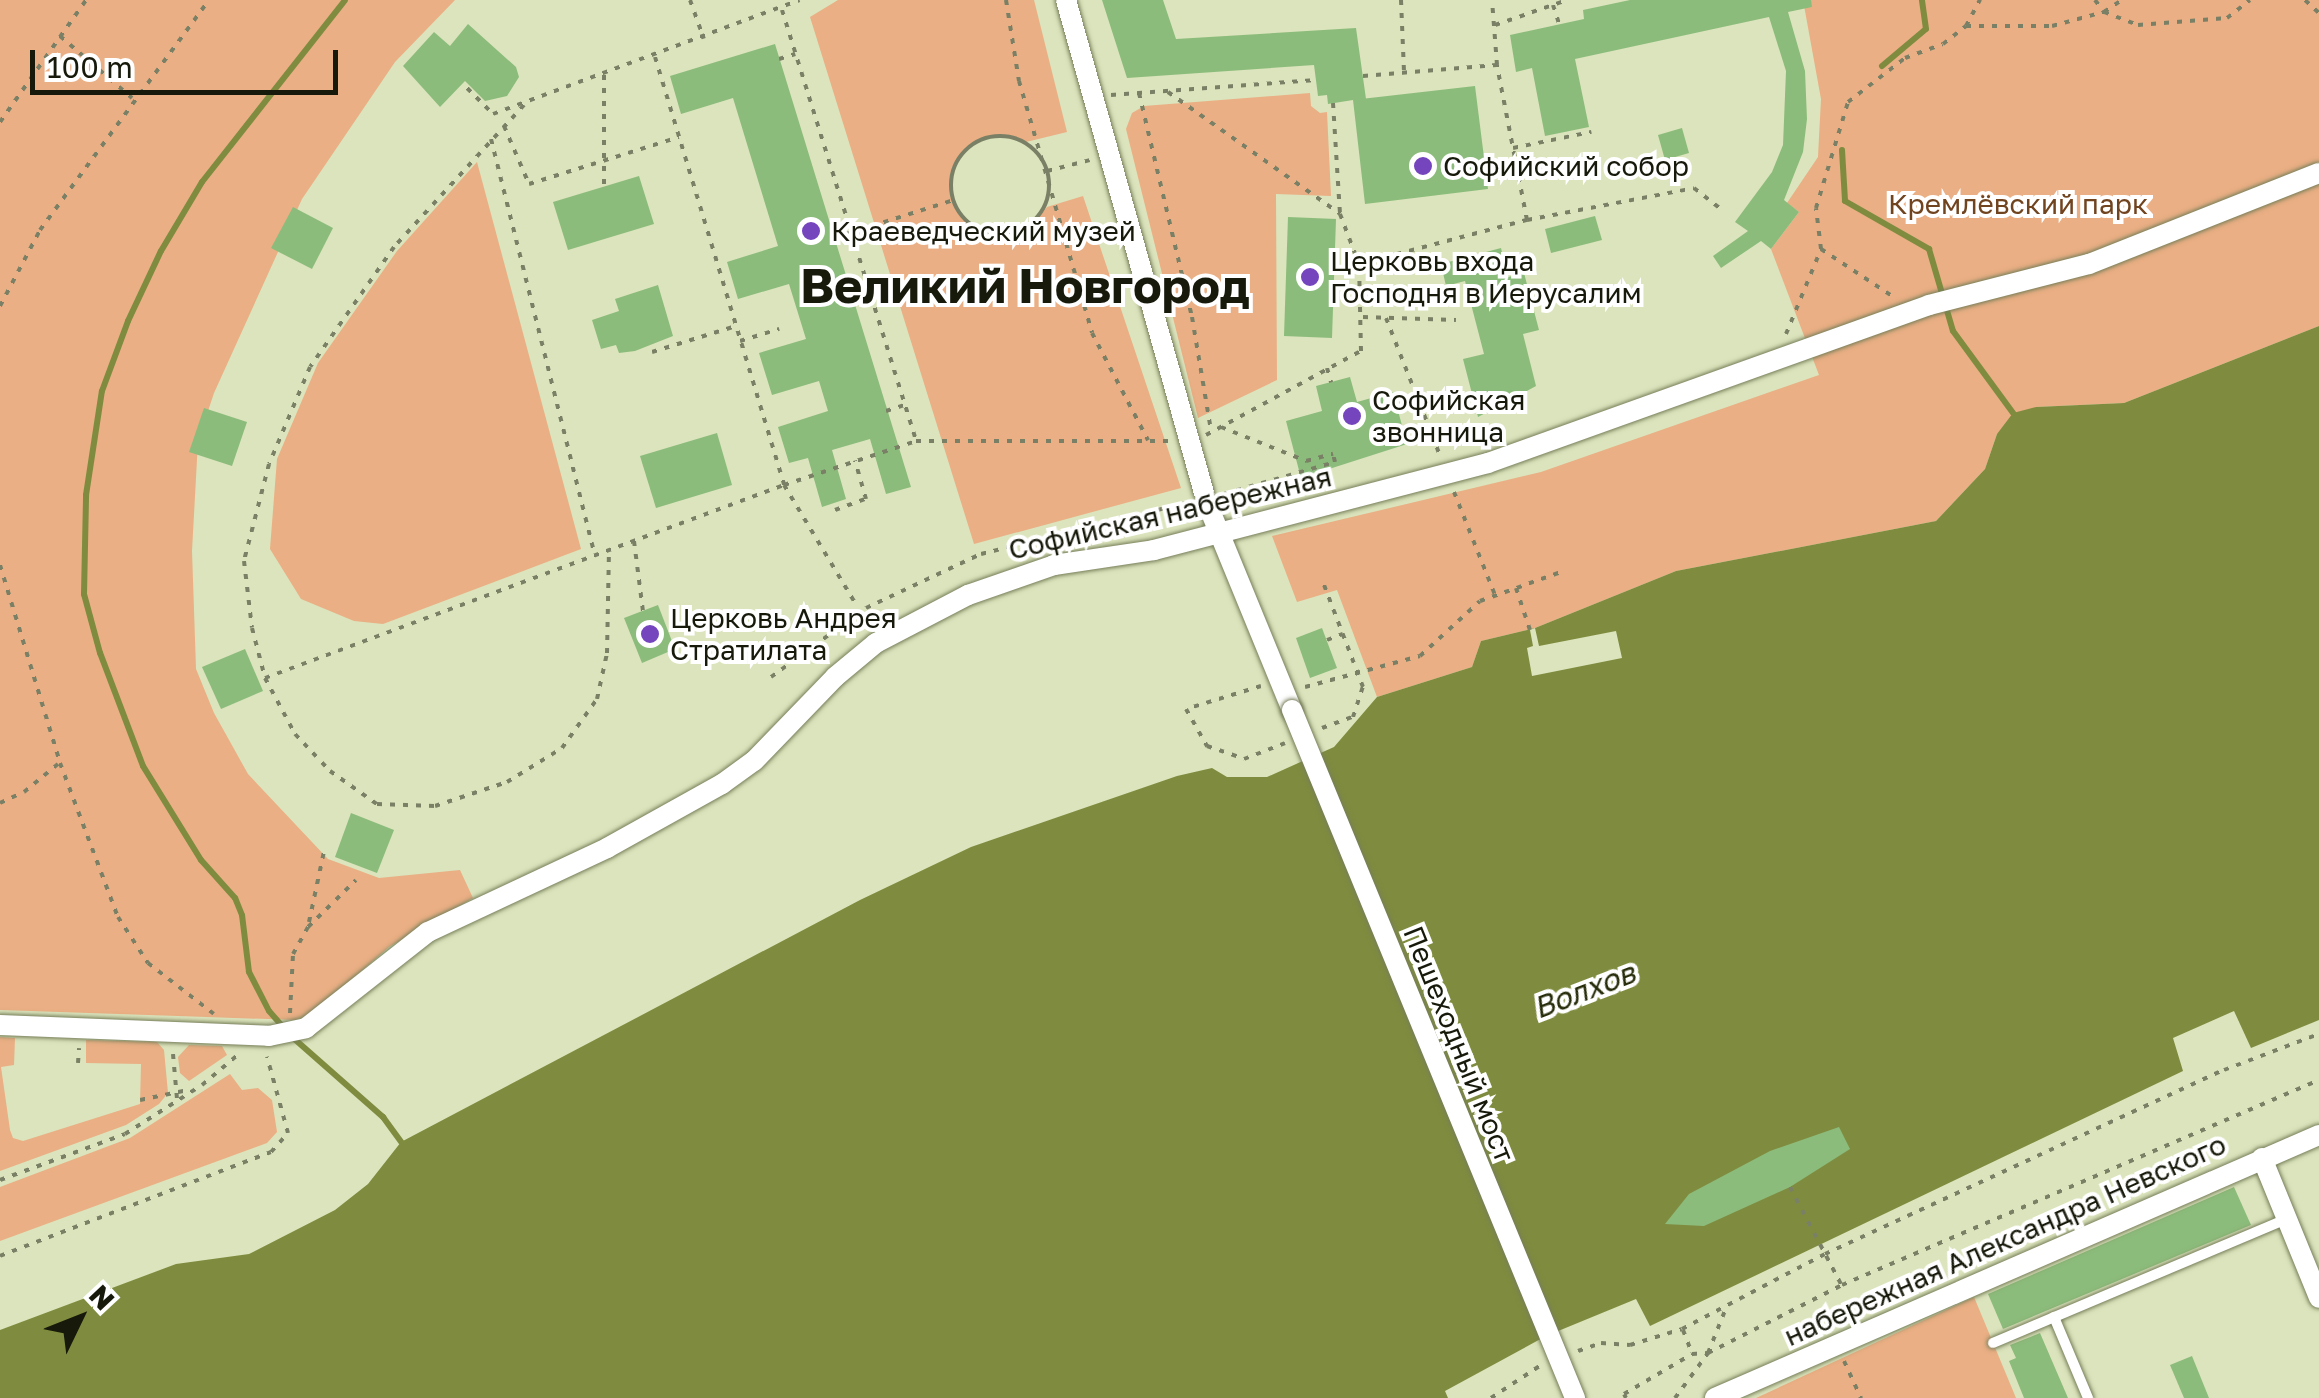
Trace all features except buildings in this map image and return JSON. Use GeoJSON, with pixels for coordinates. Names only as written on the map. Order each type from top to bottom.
{"type":"FeatureCollection","features":[{"type":"Feature","properties":{"kind":"street","name":"Пешеходный мост"},"geometry":{"type":"LineString","coordinates":[[1066,0],[1219,534],[1575,1398]]}},
{"type":"Feature","properties":{"kind":"street","name":"Софийская набережная"},"geometry":{"type":"LineString","coordinates":[[0,1025],[264,1036],[292,1033],[317,1022],[428,932],[607,848],[722,784],[780,736],[835,677],[907,625],[968,594],[1054,565],[1154,550],[1447,474],[1919,309],[2090,264],[2319,173]]}},
{"type":"Feature","properties":{"kind":"street","name":"набережная Александра Невского"},"geometry":{"type":"LineString","coordinates":[[1715,1398],[2319,1135]]}},
{"type":"Feature","properties":{"kind":"street"},"geometry":{"type":"LineString","coordinates":[[2262,1158],[2319,1298]]}},
{"type":"Feature","properties":{"kind":"lane"},"geometry":{"type":"LineString","coordinates":[[1993,1343],[2286,1218]]}},
{"type":"Feature","properties":{"kind":"lane"},"geometry":{"type":"LineString","coordinates":[[2054,1318],[2088,1398]]}},
{"type":"Feature","properties":{"kind":"path"},"geometry":{"type":"LineString","coordinates":[[0,122],[58,34],[86,0]]}},
{"type":"Feature","properties":{"kind":"path"},"geometry":{"type":"LineString","coordinates":[[0,306],[40,230],[132,98],[208,0]]}},
{"type":"Feature","properties":{"kind":"path"},"geometry":{"type":"LineString","coordinates":[[690,0],[704,39]]}},
{"type":"Feature","properties":{"kind":"path"},"geometry":{"type":"LineString","coordinates":[[467,88],[494,114],[782,10],[800,0]]}},
{"type":"Feature","properties":{"kind":"path"},"geometry":{"type":"LineString","coordinates":[[1006,0],[1019,81],[1092,334],[1148,440]]}},
{"type":"Feature","properties":{"kind":"path"},"geometry":{"type":"LineString","coordinates":[[1401,0],[1404,73]]}},
{"type":"Feature","properties":{"kind":"path"},"geometry":{"type":"LineString","coordinates":[[1492,0],[1497,66],[1528,220]]}},
{"type":"Feature","properties":{"kind":"path"},"geometry":{"type":"LineString","coordinates":[[1495,25],[1567,0]]}},
{"type":"Feature","properties":{"kind":"path"},"geometry":{"type":"LineString","coordinates":[[1776,362],[1821,248],[1816,208],[1848,102],[1905,58],[1943,44],[1966,26],[1980,0]]}},
{"type":"Feature","properties":{"kind":"path"},"geometry":{"type":"LineString","coordinates":[[2095,0],[2104,12],[2138,25],[2228,18],[2250,0]]}},
{"type":"Feature","properties":{"kind":"path"},"geometry":{"type":"LineString","coordinates":[[1966,26],[2052,26],[2104,12],[2122,0]]}},
{"type":"Feature","properties":{"kind":"path"},"geometry":{"type":"LineString","coordinates":[[2305,0],[2319,13]]}},
{"type":"Feature","properties":{"kind":"path"},"geometry":{"type":"LineString","coordinates":[[1553,5],[1559,23]]}},
{"type":"Feature","properties":{"kind":"path"},"geometry":{"type":"LineString","coordinates":[[265,678],[784,485],[916,441],[782,10]]}},
{"type":"Feature","properties":{"kind":"path"},"geometry":{"type":"LineString","coordinates":[[58,34],[132,98]]}},
{"type":"Feature","properties":{"kind":"path"},"geometry":{"type":"LineString","coordinates":[[779,59],[795,54]]}},
{"type":"Feature","properties":{"kind":"path"},"geometry":{"type":"LineString","coordinates":[[655,57],[784,485],[857,606]]}},
{"type":"Feature","properties":{"kind":"path"},"geometry":{"type":"LineString","coordinates":[[1363,76],[1497,66]]}},
{"type":"Feature","properties":{"kind":"path"},"geometry":{"type":"LineString","coordinates":[[604,76],[604,184]]}},
{"type":"Feature","properties":{"kind":"path"},"geometry":{"type":"LineString","coordinates":[[1093,97],[1316,80]]}},
{"type":"Feature","properties":{"kind":"path"},"geometry":{"type":"LineString","coordinates":[[1167,91],[1340,214]]}},
{"type":"Feature","properties":{"kind":"path"},"geometry":{"type":"LineString","coordinates":[[1139,93],[1176,246],[1211,432]]}},
{"type":"Feature","properties":{"kind":"path"},"geometry":{"type":"LineString","coordinates":[[1333,103],[1340,214],[1359,264],[1363,317],[1456,320]]}},
{"type":"Feature","properties":{"kind":"path"},"geometry":{"type":"LineString","coordinates":[[524,105],[394,247],[310,367],[270,464],[244,561],[252,628],[265,678],[295,734],[330,771],[377,804],[435,806],[506,782],[562,748],[597,699],[606,654],[609,550]]}},
{"type":"Feature","properties":{"kind":"path"},"geometry":{"type":"LineString","coordinates":[[504,126],[529,184],[679,136]]}},
{"type":"Feature","properties":{"kind":"path"},"geometry":{"type":"LineString","coordinates":[[1513,148],[1591,132]]}},
{"type":"Feature","properties":{"kind":"path"},"geometry":{"type":"LineString","coordinates":[[490,139],[595,555]]}},
{"type":"Feature","properties":{"kind":"path"},"geometry":{"type":"LineString","coordinates":[[985,139],[1018,140],[1038,154],[1047,170],[1049,184],[1044,206],[1030,224],[1016,232],[1000,234],[978,229],[966,220],[954,200],[953,175],[959,160],[985,139]]}},
{"type":"Feature","properties":{"kind":"path"},"geometry":{"type":"LineString","coordinates":[[1047,170],[1109,155]]}},
{"type":"Feature","properties":{"kind":"path"},"geometry":{"type":"LineString","coordinates":[[1359,264],[1528,220],[1694,188],[1720,208]]}},
{"type":"Feature","properties":{"kind":"path"},"geometry":{"type":"LineString","coordinates":[[834,238],[954,200]]}},
{"type":"Feature","properties":{"kind":"path"},"geometry":{"type":"LineString","coordinates":[[1821,248],[1919,309]]}},
{"type":"Feature","properties":{"kind":"path"},"geometry":{"type":"LineString","coordinates":[[1386,318],[1429,427]]}},
{"type":"Feature","properties":{"kind":"path"},"geometry":{"type":"LineString","coordinates":[[652,352],[736,326]]}},
{"type":"Feature","properties":{"kind":"path"},"geometry":{"type":"LineString","coordinates":[[740,341],[779,329]]}},
{"type":"Feature","properties":{"kind":"path"},"geometry":{"type":"LineString","coordinates":[[1327,368],[1331,382]]}},
{"type":"Feature","properties":{"kind":"path"},"geometry":{"type":"LineString","coordinates":[[886,411],[904,405]]}},
{"type":"Feature","properties":{"kind":"path"},"geometry":{"type":"LineString","coordinates":[[1220,427],[1306,461],[1333,454]]}},
{"type":"Feature","properties":{"kind":"path"},"geometry":{"type":"LineString","coordinates":[[835,510],[866,499],[855,461]]}},
{"type":"Feature","properties":{"kind":"path"},"geometry":{"type":"LineString","coordinates":[[1447,474],[1495,595]]}},
{"type":"Feature","properties":{"kind":"path"},"geometry":{"type":"LineString","coordinates":[[634,541],[643,611]]}},
{"type":"Feature","properties":{"kind":"path"},"geometry":{"type":"LineString","coordinates":[[0,566],[60,763],[131,941],[167,982],[214,1014]]}},
{"type":"Feature","properties":{"kind":"path"},"geometry":{"type":"LineString","coordinates":[[1308,688],[1356,670],[1420,656],[1480,601],[1564,571]]}},
{"type":"Feature","properties":{"kind":"path"},"geometry":{"type":"LineString","coordinates":[[1323,582],[1356,670]]}},
{"type":"Feature","properties":{"kind":"path"},"geometry":{"type":"LineString","coordinates":[[1516,588],[1530,630]]}},
{"type":"Feature","properties":{"kind":"path"},"geometry":{"type":"LineString","coordinates":[[1326,640],[1344,634]]}},
{"type":"Feature","properties":{"kind":"path"},"geometry":{"type":"LineString","coordinates":[[1186,709],[1249,687]]}},
{"type":"Feature","properties":{"kind":"path"},"geometry":{"type":"LineString","coordinates":[[0,803],[24,792],[60,763]]}},
{"type":"Feature","properties":{"kind":"path"},"geometry":{"type":"LineString","coordinates":[[292,1033],[288,975],[308,927],[325,846]]}},
{"type":"Feature","properties":{"kind":"path"},"geometry":{"type":"LineString","coordinates":[[308,927],[356,880]]}},
{"type":"Feature","properties":{"kind":"path"},"geometry":{"type":"LineString","coordinates":[[172,1032],[176,1099]]}},
{"type":"Feature","properties":{"kind":"path"},"geometry":{"type":"LineString","coordinates":[[1564,1356],[1602,1343],[1630,1345],[1682,1329],[1825,1254],[2224,1070],[2319,1034]]}},
{"type":"Feature","properties":{"kind":"path"},"geometry":{"type":"LineString","coordinates":[[0,1180],[125,1134],[193,1090],[264,1036],[287,1120],[288,1133],[281,1144],[271,1152],[0,1256]]}},
{"type":"Feature","properties":{"kind":"path"},"geometry":{"type":"LineString","coordinates":[[1626,1398],[1624,1394],[1692,1354],[1708,1354],[1842,1285],[2319,1080]]}},
{"type":"Feature","properties":{"kind":"path"},"geometry":{"type":"LineString","coordinates":[[140,1100],[176,1090],[193,1090]]}},
{"type":"Feature","properties":{"kind":"path"},"geometry":{"type":"LineString","coordinates":[[1790,1187],[1842,1285]]}},
{"type":"Feature","properties":{"kind":"path"},"geometry":{"type":"LineString","coordinates":[[1674,1398],[1708,1354],[1727,1306]]}},
{"type":"Feature","properties":{"kind":"path"},"geometry":{"type":"LineString","coordinates":[[1682,1329],[1692,1354]]}},
{"type":"Feature","properties":{"kind":"path"},"geometry":{"type":"LineString","coordinates":[[1835,1344],[1861,1398]]}},
{"type":"Feature","properties":{"kind":"path"},"geometry":{"type":"LineString","coordinates":[[1491,1398],[1546,1363]]}},
{"type":"Feature","properties":{"kind":"green space"},"geometry":{"type":"Polygon","coordinates":[[[0,0],[455,0],[395,62],[302,199],[214,393],[198,441],[192,551],[196,669],[214,713],[248,774],[328,859],[379,878],[460,870],[473,898],[389,947],[313,1013],[296,1020],[0,1010],[0,0]]]}},
{"type":"Feature","properties":{"kind":"green space"},"geometry":{"type":"Polygon","coordinates":[[[838,0],[1034,0],[1067,132],[1026,142],[995,135],[972,143],[952,168],[952,202],[973,229],[1006,236],[1031,227],[1047,207],[1083,196],[1181,488],[974,544],[810,17],[838,0]]]}},
{"type":"Feature","properties":{"kind":"green space","name":"Кремлёвский парк"},"geometry":{"type":"Polygon","coordinates":[[[1803,0],[2319,0],[2319,326],[2124,403],[2036,407],[1997,434],[1985,469],[1936,521],[1676,571],[1535,628],[1481,641],[1472,667],[1377,697],[1337,590],[1297,602],[1272,536],[1541,472],[1819,375],[1771,249],[1799,212],[1787,203],[1818,157],[1821,99],[1803,0]]]}},
{"type":"Feature","properties":{"kind":"green space"},"geometry":{"type":"Polygon","coordinates":[[[1310,93],[1311,106],[1320,113],[1327,112],[1331,196],[1276,194],[1277,380],[1198,418],[1126,129],[1132,113],[1144,106],[1310,93]]]}},
{"type":"Feature","properties":{"kind":"green space"},"geometry":{"type":"Polygon","coordinates":[[[477,162],[581,549],[383,624],[354,621],[301,599],[270,549],[277,459],[318,363],[397,251],[477,162]]]}},
{"type":"Feature","properties":{"kind":"green space"},"geometry":{"type":"Polygon","coordinates":[[[0,1037],[15,1038],[14,1065],[1,1067],[13,1138],[23,1141],[140,1104],[141,1064],[86,1063],[86,1040],[157,1042],[164,1050],[168,1093],[159,1104],[126,1125],[0,1171],[0,1037]]]}},
{"type":"Feature","properties":{"kind":"green space"},"geometry":{"type":"Polygon","coordinates":[[[189,1045],[222,1046],[227,1055],[189,1081],[180,1073],[178,1057],[189,1045]]]}},
{"type":"Feature","properties":{"kind":"green space"},"geometry":{"type":"Polygon","coordinates":[[[230,1074],[242,1090],[258,1088],[272,1100],[277,1132],[267,1143],[0,1241],[0,1187],[130,1138],[230,1074]]]}},
{"type":"Feature","properties":{"kind":"green space"},"geometry":{"type":"Polygon","coordinates":[[[1974,1297],[2016,1398],[1756,1398],[1974,1297]]]}},
{"type":"Feature","properties":{"kind":"water","name":"Волхов"},"geometry":{"type":"Polygon","coordinates":[[[2319,326],[2319,1020],[2251,1048],[2234,1011],[2173,1038],[2183,1071],[1650,1326],[1636,1299],[1546,1336],[1445,1391],[1448,1398],[0,1398],[0,1330],[176,1264],[249,1254],[335,1210],[368,1184],[401,1142],[860,900],[971,847],[1177,776],[1212,768],[1227,777],[1267,777],[1334,747],[1377,697],[1472,667],[1481,641],[1535,628],[1676,571],[1936,521],[1985,469],[1997,434],[2013,413],[2036,407],[2124,403],[2319,326]]]}},
{"type":"Feature","properties":{"kind":"pier"},"geometry":{"type":"Polygon","coordinates":[[[1535,628],[1539,646],[1616,631],[1622,658],[1532,676],[1527,648],[1533,646],[1530,630],[1535,628]]]}},
{"type":"Feature","properties":{"kind":"waterway"},"geometry":{"type":"LineString","coordinates":[[283,1027],[269,1011],[249,972],[242,915],[235,898],[201,860],[143,766],[100,653],[84,594],[86,495],[102,391],[128,321],[161,251],[202,182],[345,0]]}},
{"type":"Feature","properties":{"kind":"waterway"},"geometry":{"type":"LineString","coordinates":[[1882,66],[1926,29],[1922,0]]}},
{"type":"Feature","properties":{"kind":"waterway"},"geometry":{"type":"LineString","coordinates":[[1842,150],[1845,201],[1929,249],[1953,331],[2013,413]]}},
{"type":"Feature","properties":{"kind":"waterway"},"geometry":{"type":"LineString","coordinates":[[291,1036],[383,1117],[401,1142]]}},
{"type":"Feature","properties":{"kind":"place","name":"Софийский собор"},"geometry":{"type":"Point","coordinates":[1423,166]}},
{"type":"Feature","properties":{"kind":"place","name":"Краеведческий музей"},"geometry":{"type":"Point","coordinates":[811,231]}},
{"type":"Feature","properties":{"kind":"place","name":"Церковь входа Господня в Иерусалим"},"geometry":{"type":"Point","coordinates":[1310,277]}},
{"type":"Feature","properties":{"kind":"place","name":"Софийская звонница"},"geometry":{"type":"Point","coordinates":[1352,416]}},
{"type":"Feature","properties":{"kind":"place","name":"Церковь Андрея Стратилата"},"geometry":{"type":"Point","coordinates":[650,634]}},
{"type":"Feature","properties":{"kind":"district","name":"Великий Новгород"},"geometry":{"type":"Point","coordinates":[1025,286]}}]}
